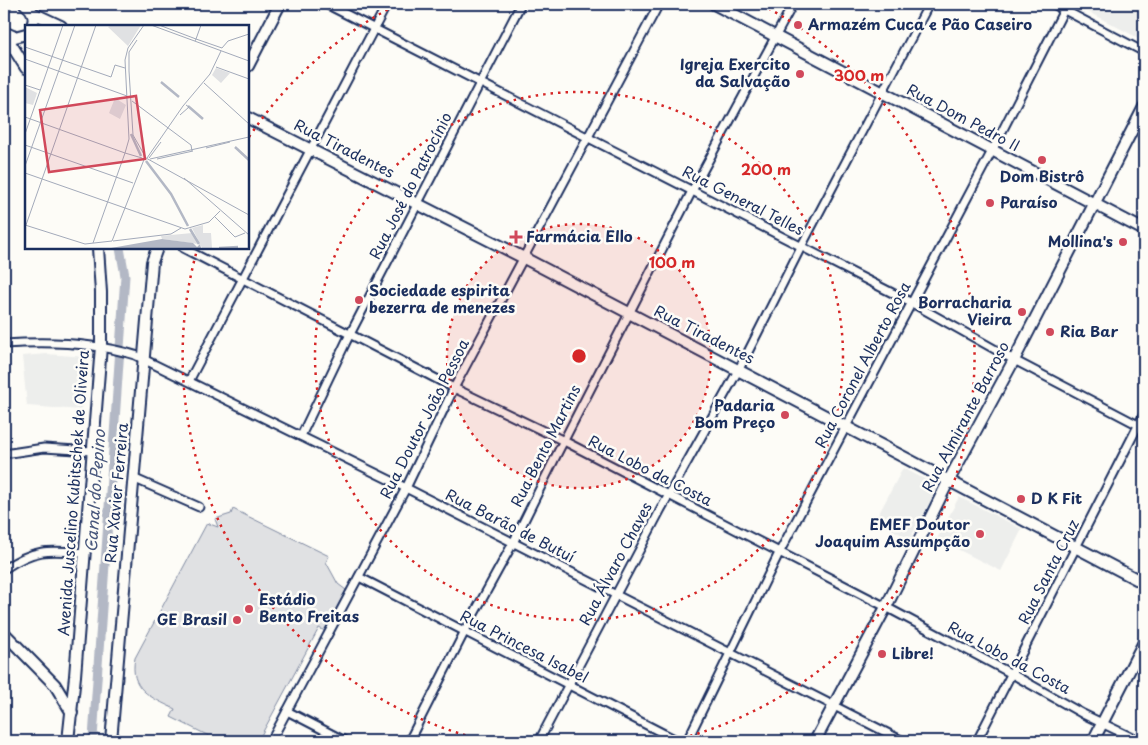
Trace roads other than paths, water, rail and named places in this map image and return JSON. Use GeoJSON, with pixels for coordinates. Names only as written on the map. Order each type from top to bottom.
{"type":"FeatureCollection","features":[{"type":"Feature","properties":{"kind":"street"},"geometry":{"type":"LineString","coordinates":[[249,64],[280,4]]}},
{"type":"Feature","properties":{"kind":"street","name":"Rua General Telles"},"geometry":{"type":"LineString","coordinates":[[326,4],[912,303],[1014,360],[1142,426]]}},
{"type":"Feature","properties":{"kind":"street"},"geometry":{"type":"LineString","coordinates":[[189,381],[387,4]]}},
{"type":"Feature","properties":{"kind":"street","name":"Rua José do Patrocínio"},"geometry":{"type":"LineString","coordinates":[[301,436],[350,334],[521,4]]}},
{"type":"Feature","properties":{"kind":"street","name":"Rua Doutor João Pessoa"},"geometry":{"type":"LineString","coordinates":[[271,741],[406,488],[454,388],[659,4]]}},
{"type":"Feature","properties":{"kind":"street","name":"Rua Dom Pedro II"},"geometry":{"type":"LineString","coordinates":[[714,4],[1144,230]]}},
{"type":"Feature","properties":{"kind":"street","name":"Rua Bento Martins"},"geometry":{"type":"LineString","coordinates":[[409,741],[464,632],[513,543],[692,191],[793,4]]}},
{"type":"Feature","properties":{"kind":"street","name":"Rua Álvaro Chaves"},"geometry":{"type":"LineString","coordinates":[[539,741],[615,594],[739,370],[801,247],[929,4]]}},
{"type":"Feature","properties":{"kind":"street"},"geometry":{"type":"LineString","coordinates":[[1053,4],[1065,7],[1144,52]]}},
{"type":"Feature","properties":{"kind":"street"},"geometry":{"type":"LineString","coordinates":[[32,6],[34,18],[32,25]]}},
{"type":"Feature","properties":{"kind":"street"},"geometry":{"type":"LineString","coordinates":[[32,6],[60,25]]}},
{"type":"Feature","properties":{"kind":"street","name":"Rua Coronel Alberto Rosa"},"geometry":{"type":"LineString","coordinates":[[687,741],[779,553],[992,151],[1065,7]]}},
{"type":"Feature","properties":{"kind":"street"},"geometry":{"type":"LineString","coordinates":[[4,33],[15,37],[25,34]]}},
{"type":"Feature","properties":{"kind":"street"},"geometry":{"type":"LineString","coordinates":[[4,33],[25,66]]}},
{"type":"Feature","properties":{"kind":"street","name":"Rua Almirante Barroso"},"geometry":{"type":"LineString","coordinates":[[815,741],[886,607],[949,480],[1095,205],[1144,107]]}},
{"type":"Feature","properties":{"kind":"street","name":"Rua Tiradentes"},"geometry":{"type":"LineString","coordinates":[[249,119],[630,313],[1144,583]]}},
{"type":"Feature","properties":{"kind":"street","name":"Avenida Juscelino Kubitschek de Oliveira"},"geometry":{"type":"LineString","coordinates":[[68,741],[72,713],[101,346],[101,292],[98,249]]}},
{"type":"Feature","properties":{"kind":"street","name":"Rua Xavier Ferreira"},"geometry":{"type":"LineString","coordinates":[[111,741],[133,478],[139,356],[152,262],[158,249]]}},
{"type":"Feature","properties":{"kind":"street","name":"Rua Lobo da Costa"},"geometry":{"type":"LineString","coordinates":[[185,249],[886,607],[1138,741]]}},
{"type":"Feature","properties":{"kind":"street","name":"Rua Barão de Butuí"},"geometry":{"type":"LineString","coordinates":[[4,344],[34,342],[101,346],[139,356],[406,488],[903,741]]}},
{"type":"Feature","properties":{"kind":"street","name":"Rua Santa Cruz"},"geometry":{"type":"LineString","coordinates":[[977,741],[1142,426],[1144,414]]}},
{"type":"Feature","properties":{"kind":"street"},"geometry":{"type":"LineString","coordinates":[[4,454],[44,448],[93,452]]}},
{"type":"Feature","properties":{"kind":"street"},"geometry":{"type":"LineString","coordinates":[[133,478],[199,507]]}},
{"type":"Feature","properties":{"kind":"street"},"geometry":{"type":"LineString","coordinates":[[4,569],[19,559],[35,552],[52,550],[85,552]]}},
{"type":"Feature","properties":{"kind":"street","name":"Rua Princesa Isabel"},"geometry":{"type":"LineString","coordinates":[[359,577],[678,741]]}},
{"type":"Feature","properties":{"kind":"street"},"geometry":{"type":"LineString","coordinates":[[4,633],[55,685],[72,713]]}},
{"type":"Feature","properties":{"kind":"street"},"geometry":{"type":"LineString","coordinates":[[1093,741],[1144,642]]}},
{"type":"Feature","properties":{"kind":"street"},"geometry":{"type":"LineString","coordinates":[[55,685],[64,687],[71,684],[75,676]]}},
{"type":"Feature","properties":{"kind":"street"},"geometry":{"type":"LineString","coordinates":[[287,711],[345,741]]}},
{"type":"Feature","properties":{"kind":"waterway","name":"Canal do Pepino"},"geometry":{"type":"LineString","coordinates":[[93,738],[125,276],[120,249]]}},
{"type":"Feature","properties":{"kind":"place","name":"Armazém Cuca e Pão Caseiro"},"geometry":{"type":"Point","coordinates":[798,25]}},
{"type":"Feature","properties":{"kind":"place","name":"Igreja Exercito da Salvação"},"geometry":{"type":"Point","coordinates":[800,74]}},
{"type":"Feature","properties":{"kind":"place","name":"Dom Bistrô"},"geometry":{"type":"Point","coordinates":[1042,160]}},
{"type":"Feature","properties":{"kind":"place","name":"Paraíso"},"geometry":{"type":"Point","coordinates":[990,203]}},
{"type":"Feature","properties":{"kind":"place","name":"Farmácia Ello"},"geometry":{"type":"Point","coordinates":[516,237]}},
{"type":"Feature","properties":{"kind":"place","name":"Mollina's"},"geometry":{"type":"Point","coordinates":[1123,242]}},
{"type":"Feature","properties":{"kind":"place","name":"Sociedade espirita bezerra de menezes"},"geometry":{"type":"Point","coordinates":[359,300]}},
{"type":"Feature","properties":{"kind":"place","name":"Borracharia Vieira"},"geometry":{"type":"Point","coordinates":[1022,312]}},
{"type":"Feature","properties":{"kind":"place","name":"Ria Bar"},"geometry":{"type":"Point","coordinates":[1050,332]}},
{"type":"Feature","properties":{"kind":"place","name":"Padaria Bom Preço"},"geometry":{"type":"Point","coordinates":[785,415]}},
{"type":"Feature","properties":{"kind":"place","name":"D K Fit"},"geometry":{"type":"Point","coordinates":[1021,499]}},
{"type":"Feature","properties":{"kind":"place","name":"EMEF Doutor Joaquim Assumpção"},"geometry":{"type":"Point","coordinates":[980,534]}},
{"type":"Feature","properties":{"kind":"place","name":"Estádio Bento Freitas"},"geometry":{"type":"Point","coordinates":[249,609]}},
{"type":"Feature","properties":{"kind":"place","name":"GE Brasil"},"geometry":{"type":"Point","coordinates":[237,620]}},
{"type":"Feature","properties":{"kind":"place","name":"Libre!"},"geometry":{"type":"Point","coordinates":[882,654]}}]}
